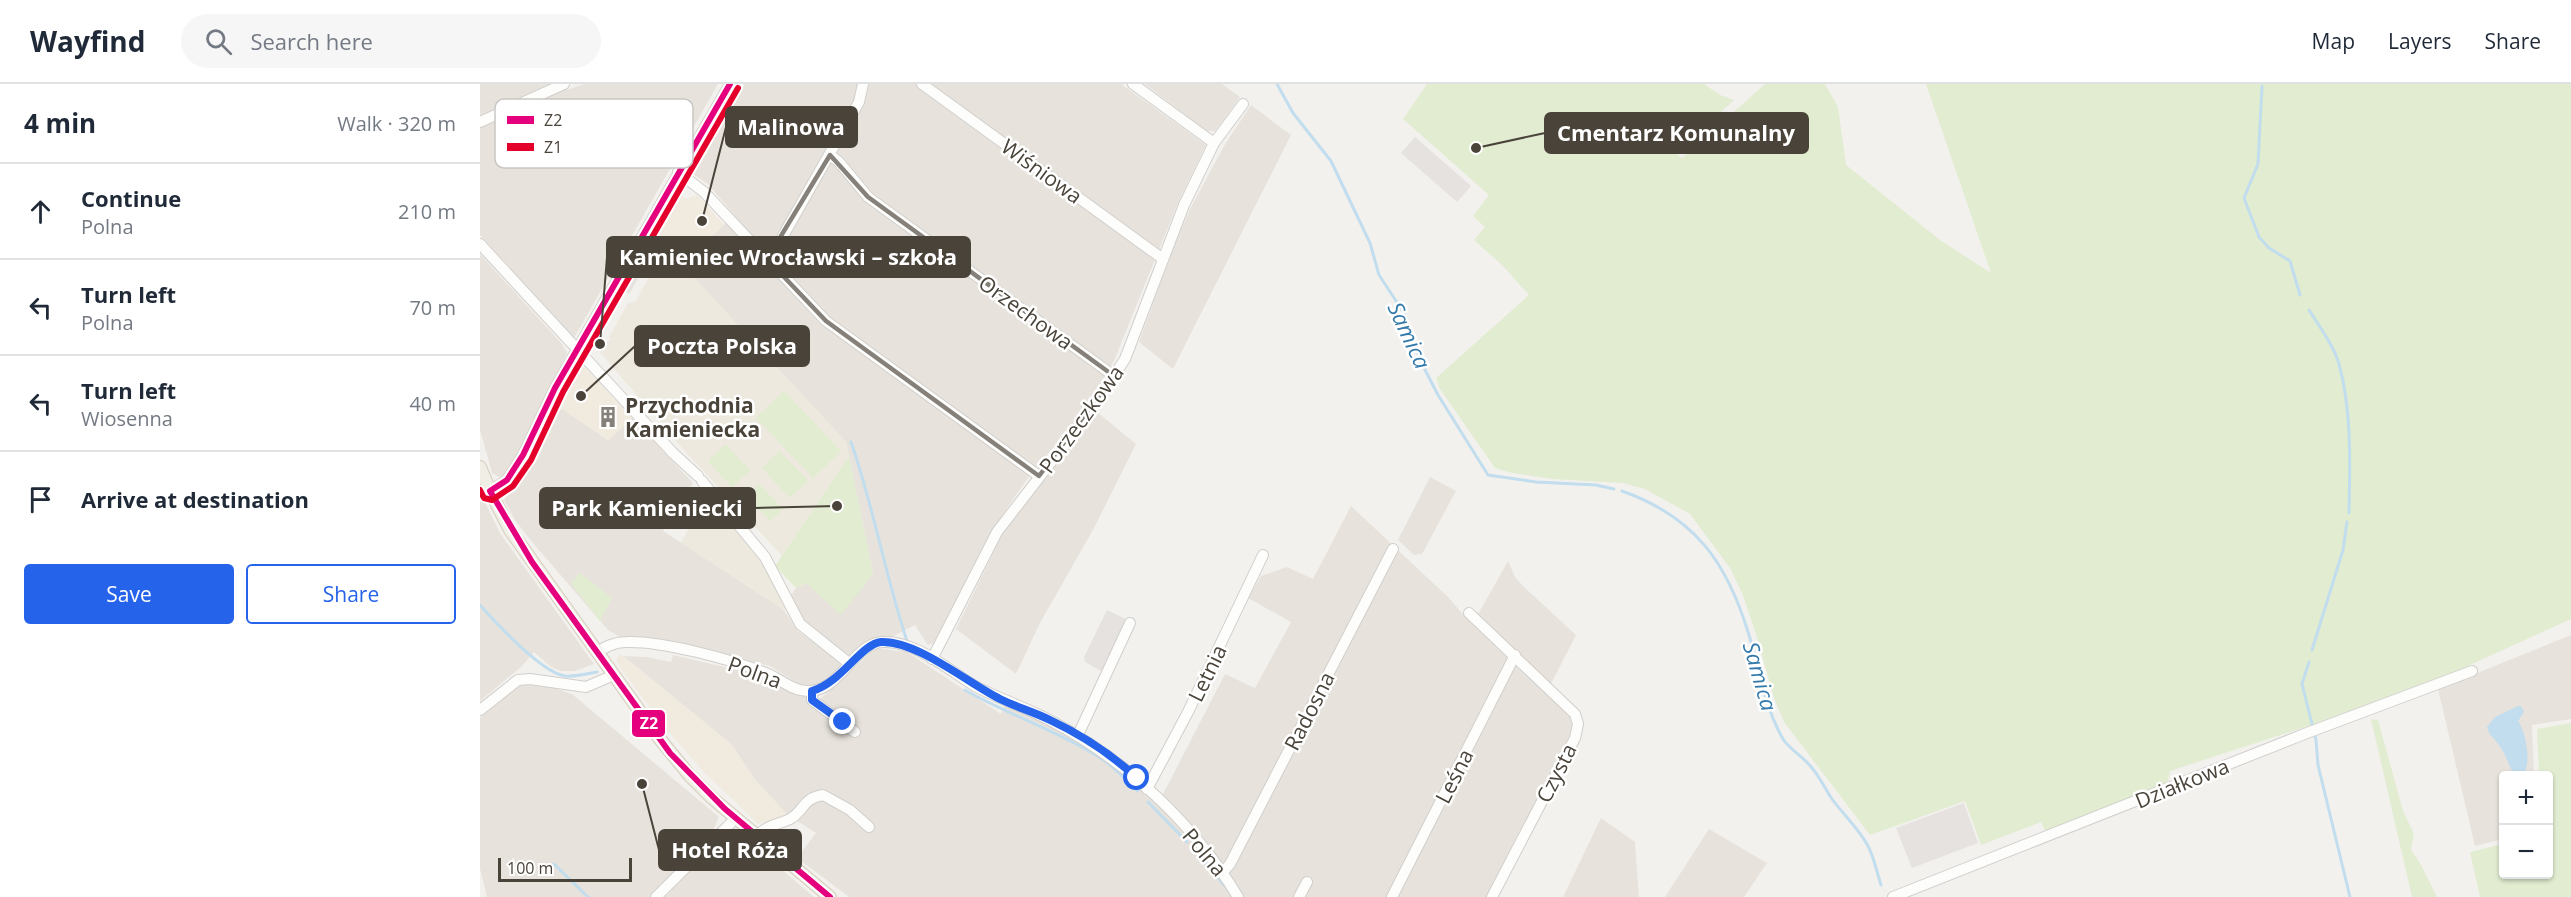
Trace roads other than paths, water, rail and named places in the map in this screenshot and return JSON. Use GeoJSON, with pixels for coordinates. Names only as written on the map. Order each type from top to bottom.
{"type":"FeatureCollection","features":[{"type":"Feature","properties":{"kind":"main road"},"geometry":{"type":"LineString","coordinates":[[480,467],[510,530],[658,738],[690,776],[830,897]]}},
{"type":"Feature","properties":{"kind":"street"},"geometry":{"type":"LineString","coordinates":[[531,99],[564,84]]}},
{"type":"Feature","properties":{"kind":"street"},"geometry":{"type":"LineString","coordinates":[[693,147],[730,84]]}},
{"type":"Feature","properties":{"kind":"street"},"geometry":{"type":"LineString","coordinates":[[767,259],[775,250],[830,155],[859,102],[863,84]]}},
{"type":"Feature","properties":{"kind":"street","name":"Wiśniowa"},"geometry":{"type":"LineString","coordinates":[[922,84],[1163,259]]}},
{"type":"Feature","properties":{"kind":"street"},"geometry":{"type":"LineString","coordinates":[[1133,84],[1214,143]]}},
{"type":"Feature","properties":{"kind":"street","name":"Porzeczkowa"},"geometry":{"type":"LineString","coordinates":[[932,659],[998,532],[1092,409],[1125,359],[1184,205],[1214,143],[1243,104]]}},
{"type":"Feature","properties":{"kind":"street"},"geometry":{"type":"LineString","coordinates":[[480,122],[495,115]]}},
{"type":"Feature","properties":{"kind":"street","name":"Orzechowa"},"geometry":{"type":"LineString","coordinates":[[830,155],[839,162],[868,197],[1114,376]]}},
{"type":"Feature","properties":{"kind":"street"},"geometry":{"type":"LineString","coordinates":[[490,492],[507,480],[518,464],[577,349],[680,168]]}},
{"type":"Feature","properties":{"kind":"street"},"geometry":{"type":"LineString","coordinates":[[678,172],[705,192],[826,321],[1039,476]]}},
{"type":"Feature","properties":{"kind":"street"},"geometry":{"type":"LineString","coordinates":[[480,244],[700,478],[758,548],[800,624],[850,664]]}},
{"type":"Feature","properties":{"kind":"street","name":"Radosna"},"geometry":{"type":"LineString","coordinates":[[1223,872],[1230,864],[1393,549]]}},
{"type":"Feature","properties":{"kind":"street","name":"Letnia"},"geometry":{"type":"LineString","coordinates":[[1148,789],[1188,712],[1263,555]]}},
{"type":"Feature","properties":{"kind":"street","name":"Czysta"},"geometry":{"type":"LineString","coordinates":[[1469,613],[1575,714],[1578,724],[1575,738],[1492,897]]}},
{"type":"Feature","properties":{"kind":"street"},"geometry":{"type":"LineString","coordinates":[[1078,735],[1131,623]]}},
{"type":"Feature","properties":{"kind":"street","name":"Polna"},"geometry":{"type":"LineString","coordinates":[[597,652],[609,645],[625,642],[656,644],[751,668],[799,690],[812,691],[830,683],[873,644],[881,642],[908,646],[1001,700],[1051,720],[1116,760],[1148,789],[1197,840],[1223,872],[1238,897]]}},
{"type":"Feature","properties":{"kind":"street","name":"Leśna"},"geometry":{"type":"LineString","coordinates":[[1392,897],[1515,655]]}},
{"type":"Feature","properties":{"kind":"street","name":"Działkowa"},"geometry":{"type":"LineString","coordinates":[[1896,896],[2307,732],[2472,670]]}},
{"type":"Feature","properties":{"kind":"street"},"geometry":{"type":"LineString","coordinates":[[480,710],[518,680],[530,679],[586,687],[614,675]]}},
{"type":"Feature","properties":{"kind":"street"},"geometry":{"type":"LineString","coordinates":[[812,691],[812,700],[855,732]]}},
{"type":"Feature","properties":{"kind":"street"},"geometry":{"type":"LineString","coordinates":[[757,836],[768,826],[792,817],[811,798],[824,795],[850,810],[869,827]]}},
{"type":"Feature","properties":{"kind":"street"},"geometry":{"type":"LineString","coordinates":[[656,897],[736,818]]}},
{"type":"Feature","properties":{"kind":"street"},"geometry":{"type":"LineString","coordinates":[[1299,897],[1307,882]]}},
{"type":"Feature","properties":{"kind":"water"},"geometry":{"type":"Polygon","coordinates":[[[2521,706],[2524,712],[2518,721],[2525,740],[2525,771],[2513,771],[2503,751],[2490,734],[2487,727],[2495,717],[2521,706]]]}},
{"type":"Feature","properties":{"kind":"waterway","name":"Samica"},"geometry":{"type":"LineString","coordinates":[[1277,84],[1293,113],[1331,161],[1370,243],[1379,275],[1404,313],[1421,362],[1438,395],[1488,475],[1536,482],[1596,485],[1614,489]]}},
{"type":"Feature","properties":{"kind":"waterway"},"geometry":{"type":"LineString","coordinates":[[2262,86],[2258,164],[2244,198],[2259,237],[2269,248],[2290,261],[2300,295]]}},
{"type":"Feature","properties":{"kind":"waterway"},"geometry":{"type":"LineString","coordinates":[[2309,310],[2334,350],[2343,382],[2349,438],[2349,513]]}},
{"type":"Feature","properties":{"kind":"waterway"},"geometry":{"type":"LineString","coordinates":[[851,442],[907,641]]}},
{"type":"Feature","properties":{"kind":"waterway","name":"Samica"},"geometry":{"type":"LineString","coordinates":[[1622,491],[1670,514],[1705,545],[1718,564],[1740,609],[1767,701],[1783,739],[1815,772],[1832,799],[1856,828],[1872,855],[1881,885]]}},
{"type":"Feature","properties":{"kind":"waterway"},"geometry":{"type":"LineString","coordinates":[[2312,650],[2343,550],[2347,522]]}},
{"type":"Feature","properties":{"kind":"waterway"},"geometry":{"type":"LineString","coordinates":[[480,605],[532,657],[555,673],[569,676],[597,672]]}},
{"type":"Feature","properties":{"kind":"waterway"},"geometry":{"type":"LineString","coordinates":[[2309,662],[2302,684],[2316,740],[2318,765],[2350,897]]}},
{"type":"Feature","properties":{"kind":"waterway"},"geometry":{"type":"LineString","coordinates":[[965,690],[1083,747],[1109,764],[1138,791]]}},
{"type":"Feature","properties":{"kind":"waterway"},"geometry":{"type":"LineString","coordinates":[[1148,802],[1187,842]]}},
{"type":"Feature","properties":{"kind":"waterway"},"geometry":{"type":"LineString","coordinates":[[1196,853],[1227,888]]}},
{"type":"Feature","properties":{"kind":"waterway"},"geometry":{"type":"LineString","coordinates":[[554,864],[588,897]]}},
{"type":"Feature","properties":{"kind":"place","name":"Cmentarz Komunalny"},"geometry":{"type":"Point","coordinates":[1476,148]}},
{"type":"Feature","properties":{"kind":"place","name":"Malinowa"},"geometry":{"type":"Point","coordinates":[702,221]}},
{"type":"Feature","properties":{"kind":"place","name":"Kamieniec Wrocławski – szkoła"},"geometry":{"type":"Point","coordinates":[600,344]}},
{"type":"Feature","properties":{"kind":"place","name":"Poczta Polska"},"geometry":{"type":"Point","coordinates":[581,396]}},
{"type":"Feature","properties":{"kind":"place","name":"Przychodnia Kamieniecka"},"geometry":{"type":"Point","coordinates":[608,417]}},
{"type":"Feature","properties":{"kind":"place","name":"Park Kamieniecki"},"geometry":{"type":"Point","coordinates":[837,506]}},
{"type":"Feature","properties":{"kind":"place","name":"Hotel Róża"},"geometry":{"type":"Point","coordinates":[642,784]}}]}
